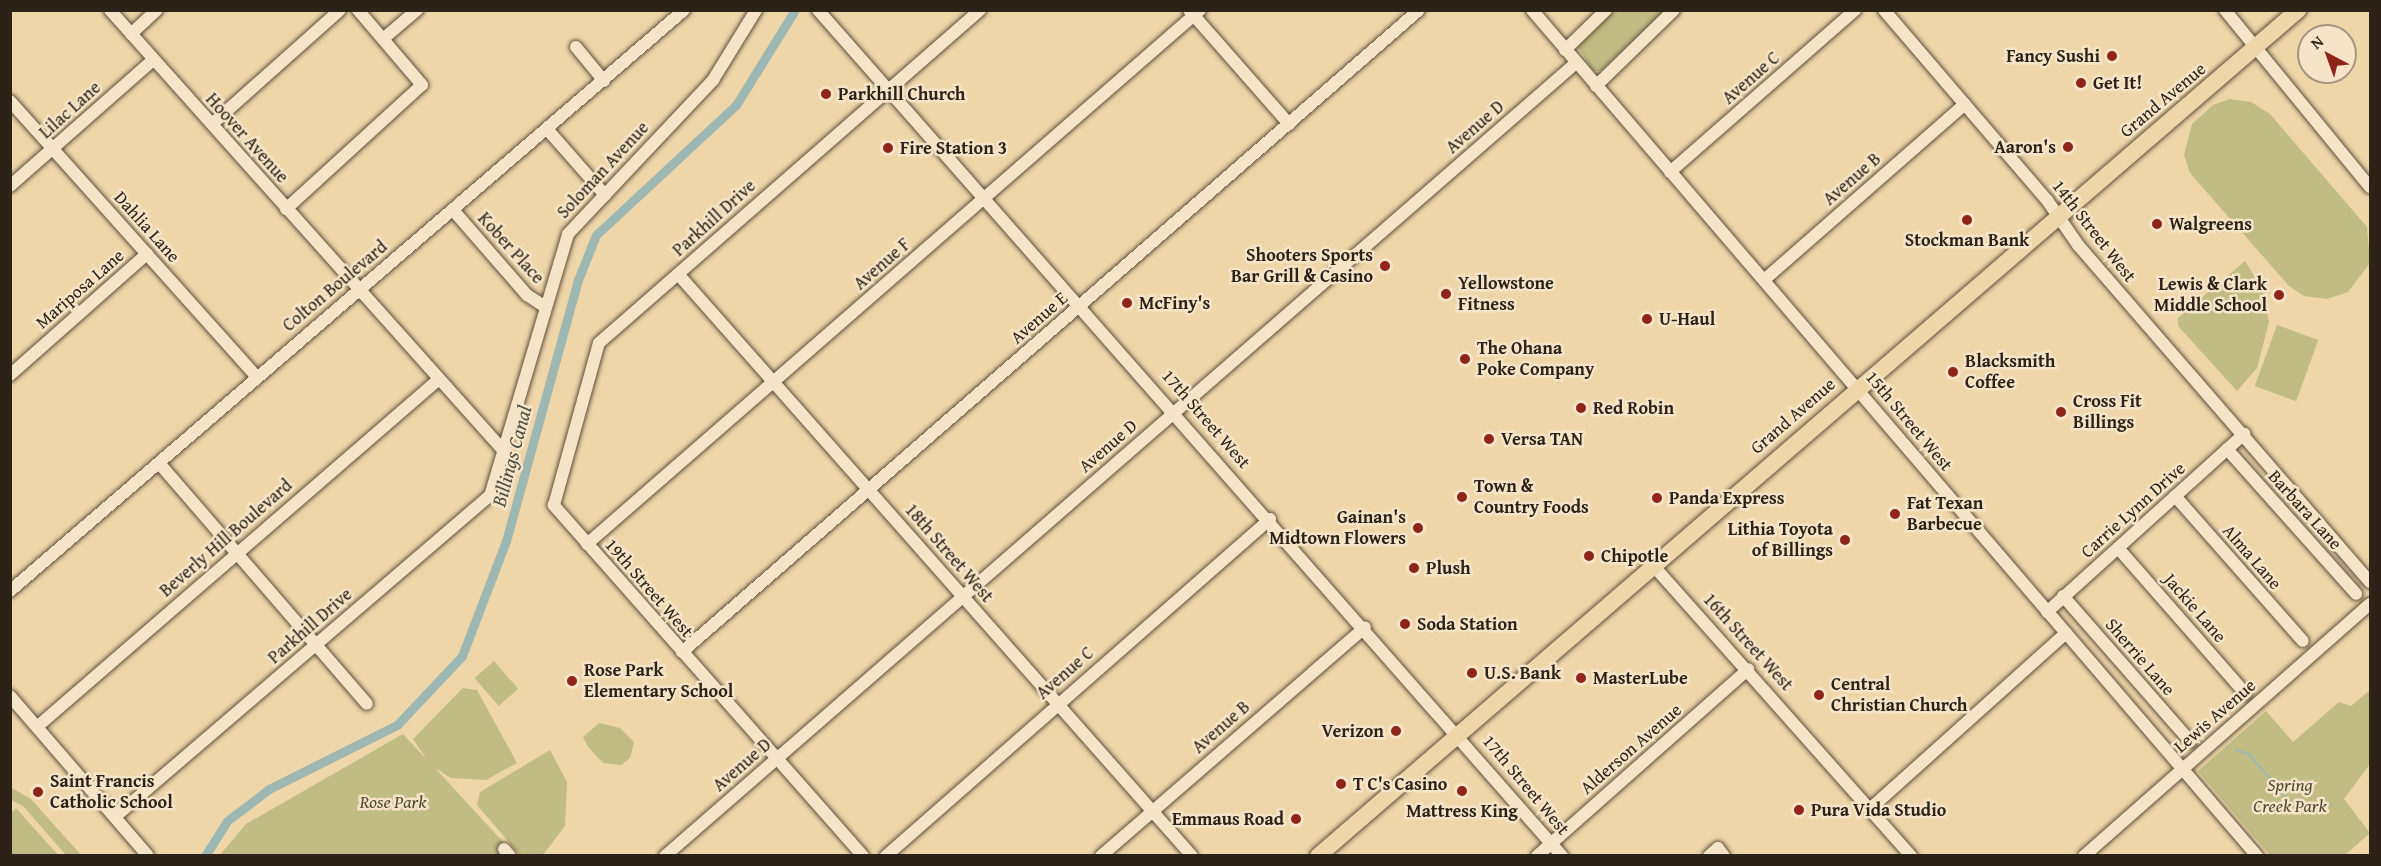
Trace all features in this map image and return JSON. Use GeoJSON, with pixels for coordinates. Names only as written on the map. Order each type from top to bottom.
{"type":"FeatureCollection","features":[{"type":"Feature","properties":{"kind":"main road","name":"Grand Avenue"},"geometry":{"type":"LineString","coordinates":[[1318,855],[1856,387],[2298,10]]}},
{"type":"Feature","properties":{"kind":"street","name":"Hoover Avenue"},"geometry":{"type":"LineString","coordinates":[[110,10],[359,290]]}},
{"type":"Feature","properties":{"kind":"street"},"geometry":{"type":"LineString","coordinates":[[131,34],[157,10]]}},
{"type":"Feature","properties":{"kind":"street"},"geometry":{"type":"LineString","coordinates":[[212,124],[340,10]]}},
{"type":"Feature","properties":{"kind":"street"},"geometry":{"type":"LineString","coordinates":[[286,208],[422,85],[358,10]]}},
{"type":"Feature","properties":{"kind":"street"},"geometry":{"type":"LineString","coordinates":[[383,39],[417,10]]}},
{"type":"Feature","properties":{"kind":"street","name":"Colton Boulevard"},"geometry":{"type":"LineString","coordinates":[[10,591],[684,10]]}},
{"type":"Feature","properties":{"kind":"street","name":"Soloman Avenue"},"geometry":{"type":"LineString","coordinates":[[501,448],[568,234],[713,80],[756,10]]}},
{"type":"Feature","properties":{"kind":"street","name":"17th Street West"},"geometry":{"type":"LineString","coordinates":[[818,10],[987,196],[1562,855]]}},
{"type":"Feature","properties":{"kind":"street","name":"Parkhill Drive"},"geometry":{"type":"LineString","coordinates":[[554,505],[599,343],[980,10]]}},
{"type":"Feature","properties":{"kind":"street","name":"Avenue E"},"geometry":{"type":"LineString","coordinates":[[682,652],[1419,10]]}},
{"type":"Feature","properties":{"kind":"street","name":"15th Street West"},"geometry":{"type":"LineString","coordinates":[[1532,10],[2047,612],[2184,766],[2252,854]]}},
{"type":"Feature","properties":{"kind":"street"},"geometry":{"type":"LineString","coordinates":[[1565,50],[1606,10]]}},
{"type":"Feature","properties":{"kind":"street"},"geometry":{"type":"LineString","coordinates":[[1596,86],[1674,10]]}},
{"type":"Feature","properties":{"kind":"street","name":"Avenue C"},"geometry":{"type":"LineString","coordinates":[[1670,172],[1855,10]]}},
{"type":"Feature","properties":{"kind":"street","name":"14th Street West"},"geometry":{"type":"LineString","coordinates":[[1884,10],[2059,214],[2078,245],[2370,582]]}},
{"type":"Feature","properties":{"kind":"street"},"geometry":{"type":"LineString","coordinates":[[2224,10],[2370,187]]}},
{"type":"Feature","properties":{"kind":"street"},"geometry":{"type":"LineString","coordinates":[[1194,12],[1289,124]]}},
{"type":"Feature","properties":{"kind":"street","name":"Avenue F"},"geometry":{"type":"LineString","coordinates":[[587,544],[987,196],[1194,12]]}},
{"type":"Feature","properties":{"kind":"street"},"geometry":{"type":"LineString","coordinates":[[576,47],[604,81]]}},
{"type":"Feature","properties":{"kind":"street","name":"Lilac Lane"},"geometry":{"type":"LineString","coordinates":[[10,186],[153,60]]}},
{"type":"Feature","properties":{"kind":"street","name":"Avenue D"},"geometry":{"type":"LineString","coordinates":[[665,855],[1576,63]]}},
{"type":"Feature","properties":{"kind":"street","name":"Dahlia Lane"},"geometry":{"type":"LineString","coordinates":[[10,101],[257,377]]}},
{"type":"Feature","properties":{"kind":"street","name":"Avenue B"},"geometry":{"type":"LineString","coordinates":[[1764,280],[1965,104]]}},
{"type":"Feature","properties":{"kind":"street"},"geometry":{"type":"LineString","coordinates":[[548,129],[604,195]]}},
{"type":"Feature","properties":{"kind":"street","name":"Kober Place"},"geometry":{"type":"LineString","coordinates":[[453,210],[527,295],[544,306]]}},
{"type":"Feature","properties":{"kind":"street","name":"Mariposa Lane"},"geometry":{"type":"LineString","coordinates":[[10,375],[147,254]]}},
{"type":"Feature","properties":{"kind":"street","name":"18th Street West"},"geometry":{"type":"LineString","coordinates":[[678,274],[1192,855]]}},
{"type":"Feature","properties":{"kind":"street"},"geometry":{"type":"LineString","coordinates":[[359,290],[501,448]]}},
{"type":"Feature","properties":{"kind":"street","name":"Beverly Hill Boulevard"},"geometry":{"type":"LineString","coordinates":[[38,726],[439,379]]}},
{"type":"Feature","properties":{"kind":"street","name":"Carrie Lynn Drive"},"geometry":{"type":"LineString","coordinates":[[2047,612],[2244,434]]}},
{"type":"Feature","properties":{"kind":"street","name":"Parkhill Drive"},"geometry":{"type":"LineString","coordinates":[[116,816],[490,495],[501,448]]}},
{"type":"Feature","properties":{"kind":"street","name":"Barbara Lane"},"geometry":{"type":"LineString","coordinates":[[2227,449],[2356,594]]}},
{"type":"Feature","properties":{"kind":"street"},"geometry":{"type":"LineString","coordinates":[[159,463],[367,704]]}},
{"type":"Feature","properties":{"kind":"street","name":"Alma Lane"},"geometry":{"type":"LineString","coordinates":[[2175,496],[2303,641]]}},
{"type":"Feature","properties":{"kind":"street","name":"19th Street West"},"geometry":{"type":"LineString","coordinates":[[554,505],[863,855]]}},
{"type":"Feature","properties":{"kind":"street","name":"Avenue C"},"geometry":{"type":"LineString","coordinates":[[886,855],[1270,519]]}},
{"type":"Feature","properties":{"kind":"street","name":"Jackie Lane"},"geometry":{"type":"LineString","coordinates":[[2118,548],[2245,693]]}},
{"type":"Feature","properties":{"kind":"street","name":"16th Street West"},"geometry":{"type":"LineString","coordinates":[[1652,563],[1911,855]]}},
{"type":"Feature","properties":{"kind":"street","name":"Sherrie Lane"},"geometry":{"type":"LineString","coordinates":[[2063,596],[2190,741]]}},
{"type":"Feature","properties":{"kind":"street","name":"Lewis Avenue"},"geometry":{"type":"LineString","coordinates":[[2084,855],[2370,603]]}},
{"type":"Feature","properties":{"kind":"street","name":"Avenue B"},"geometry":{"type":"LineString","coordinates":[[1101,855],[1365,627]]}},
{"type":"Feature","properties":{"kind":"street"},"geometry":{"type":"LineString","coordinates":[[1871,808],[2066,633]]}},
{"type":"Feature","properties":{"kind":"street","name":"Alderson Avenue"},"geometry":{"type":"LineString","coordinates":[[1537,855],[1748,669]]}},
{"type":"Feature","properties":{"kind":"street"},"geometry":{"type":"LineString","coordinates":[[10,696],[148,855]]}},
{"type":"Feature","properties":{"kind":"street"},"geometry":{"type":"LineString","coordinates":[[1709,855],[1718,848],[1724,855]]}},
{"type":"Feature","properties":{"kind":"green space"},"geometry":{"type":"Polygon","coordinates":[[[1613,11],[1664,11],[1601,71],[1593,71],[1577,45],[1613,11]]]}},
{"type":"Feature","properties":{"kind":"green space"},"geometry":{"type":"Polygon","coordinates":[[[2230,99],[2251,102],[2270,114],[2367,227],[2370,263],[2348,292],[2327,299],[2304,296],[2289,286],[2190,173],[2184,155],[2192,124],[2213,105],[2230,99]]]}},
{"type":"Feature","properties":{"kind":"green space"},"geometry":{"type":"Polygon","coordinates":[[[2245,261],[2263,290],[2269,322],[2257,368],[2237,391],[2178,326],[2178,318],[2245,261]]]}},
{"type":"Feature","properties":{"kind":"green space"},"geometry":{"type":"Polygon","coordinates":[[[2277,325],[2318,340],[2296,401],[2255,386],[2277,325]]]}},
{"type":"Feature","properties":{"kind":"green space"},"geometry":{"type":"Polygon","coordinates":[[[494,661],[518,689],[499,706],[474,678],[494,661]]]}},
{"type":"Feature","properties":{"kind":"green space","name":"Rose Park"},"geometry":{"type":"Polygon","coordinates":[[[463,688],[477,690],[517,763],[486,780],[451,778],[435,768],[515,855],[219,856],[246,824],[403,734],[427,760],[413,739],[463,688]]]}},
{"type":"Feature","properties":{"kind":"green space","name":"Spring Creek Park"},"geometry":{"type":"Polygon","coordinates":[[[2370,690],[2370,764],[2344,799],[2370,833],[2345,855],[2270,855],[2198,771],[2266,711],[2293,742],[2339,702],[2351,706],[2370,690]]]}},
{"type":"Feature","properties":{"kind":"green space"},"geometry":{"type":"Polygon","coordinates":[[[599,723],[620,728],[634,742],[630,758],[621,765],[603,763],[588,747],[583,737],[599,723]]]}},
{"type":"Feature","properties":{"kind":"green space"},"geometry":{"type":"Polygon","coordinates":[[[550,750],[567,782],[565,826],[543,855],[520,855],[477,805],[480,792],[550,750]]]}},
{"type":"Feature","properties":{"kind":"green space"},"geometry":{"type":"Polygon","coordinates":[[[10,787],[31,799],[81,855],[66,855],[23,806],[11,800],[10,787]]]}},
{"type":"Feature","properties":{"kind":"green space"},"geometry":{"type":"Polygon","coordinates":[[[16,808],[58,855],[11,855],[11,813],[16,808]]]}},
{"type":"Feature","properties":{"kind":"waterway","name":"Billings Canal"},"geometry":{"type":"LineString","coordinates":[[205,856],[227,821],[269,789],[397,725],[462,656],[506,541],[578,280],[596,235],[736,105],[795,10]]}},
{"type":"Feature","properties":{"kind":"waterway"},"geometry":{"type":"LineString","coordinates":[[2236,750],[2249,754],[2294,806],[2332,805]]}},
{"type":"Feature","properties":{"kind":"place","name":"Fancy Sushi"},"geometry":{"type":"Point","coordinates":[2112,56]}},
{"type":"Feature","properties":{"kind":"place","name":"Get It!"},"geometry":{"type":"Point","coordinates":[2081,83]}},
{"type":"Feature","properties":{"kind":"place","name":"Parkhill Church"},"geometry":{"type":"Point","coordinates":[826,94]}},
{"type":"Feature","properties":{"kind":"place","name":"Aaron's"},"geometry":{"type":"Point","coordinates":[2068,147]}},
{"type":"Feature","properties":{"kind":"place","name":"Fire Station 3"},"geometry":{"type":"Point","coordinates":[888,148]}},
{"type":"Feature","properties":{"kind":"place","name":"Stockman Bank"},"geometry":{"type":"Point","coordinates":[1967,220]}},
{"type":"Feature","properties":{"kind":"place","name":"Walgreens"},"geometry":{"type":"Point","coordinates":[2157,224]}},
{"type":"Feature","properties":{"kind":"place","name":"Shooters Sports Bar Grill & Casino"},"geometry":{"type":"Point","coordinates":[1385,266]}},
{"type":"Feature","properties":{"kind":"place","name":"Yellowstone Fitness"},"geometry":{"type":"Point","coordinates":[1446,294]}},
{"type":"Feature","properties":{"kind":"place","name":"Lewis & Clark Middle School"},"geometry":{"type":"Point","coordinates":[2279,295]}},
{"type":"Feature","properties":{"kind":"place","name":"McFiny's"},"geometry":{"type":"Point","coordinates":[1127,303]}},
{"type":"Feature","properties":{"kind":"place","name":"U-Haul"},"geometry":{"type":"Point","coordinates":[1647,319]}},
{"type":"Feature","properties":{"kind":"place","name":"The Ohana Poke Company"},"geometry":{"type":"Point","coordinates":[1465,359]}},
{"type":"Feature","properties":{"kind":"place","name":"Blacksmith Coffee"},"geometry":{"type":"Point","coordinates":[1953,372]}},
{"type":"Feature","properties":{"kind":"place","name":"Red Robin"},"geometry":{"type":"Point","coordinates":[1581,408]}},
{"type":"Feature","properties":{"kind":"place","name":"Cross Fit Billings"},"geometry":{"type":"Point","coordinates":[2061,412]}},
{"type":"Feature","properties":{"kind":"place","name":"Versa TAN"},"geometry":{"type":"Point","coordinates":[1489,439]}},
{"type":"Feature","properties":{"kind":"place","name":"Town & Country Foods"},"geometry":{"type":"Point","coordinates":[1462,497]}},
{"type":"Feature","properties":{"kind":"place","name":"Panda Express"},"geometry":{"type":"Point","coordinates":[1657,498]}},
{"type":"Feature","properties":{"kind":"place","name":"Fat Texan Barbecue"},"geometry":{"type":"Point","coordinates":[1895,514]}},
{"type":"Feature","properties":{"kind":"place","name":"Gainan's Midtown Flowers"},"geometry":{"type":"Point","coordinates":[1418,528]}},
{"type":"Feature","properties":{"kind":"place","name":"Lithia Toyota of Billings"},"geometry":{"type":"Point","coordinates":[1845,540]}},
{"type":"Feature","properties":{"kind":"place","name":"Chipotle"},"geometry":{"type":"Point","coordinates":[1589,556]}},
{"type":"Feature","properties":{"kind":"place","name":"Plush"},"geometry":{"type":"Point","coordinates":[1414,568]}},
{"type":"Feature","properties":{"kind":"place","name":"Soda Station"},"geometry":{"type":"Point","coordinates":[1405,624]}},
{"type":"Feature","properties":{"kind":"place","name":"U.S. Bank"},"geometry":{"type":"Point","coordinates":[1472,673]}},
{"type":"Feature","properties":{"kind":"place","name":"MasterLube"},"geometry":{"type":"Point","coordinates":[1581,678]}},
{"type":"Feature","properties":{"kind":"place","name":"Rose Park Elementary School"},"geometry":{"type":"Point","coordinates":[572,681]}},
{"type":"Feature","properties":{"kind":"place","name":"Central Christian Church"},"geometry":{"type":"Point","coordinates":[1819,695]}},
{"type":"Feature","properties":{"kind":"place","name":"Verizon"},"geometry":{"type":"Point","coordinates":[1396,731]}},
{"type":"Feature","properties":{"kind":"place","name":"T C's Casino"},"geometry":{"type":"Point","coordinates":[1341,784]}},
{"type":"Feature","properties":{"kind":"place","name":"Mattress King"},"geometry":{"type":"Point","coordinates":[1462,791]}},
{"type":"Feature","properties":{"kind":"place","name":"Saint Francis Catholic School"},"geometry":{"type":"Point","coordinates":[38,792]}},
{"type":"Feature","properties":{"kind":"place","name":"Pura Vida Studio"},"geometry":{"type":"Point","coordinates":[1799,810]}},
{"type":"Feature","properties":{"kind":"place","name":"Emmaus Road"},"geometry":{"type":"Point","coordinates":[1296,819]}}]}
